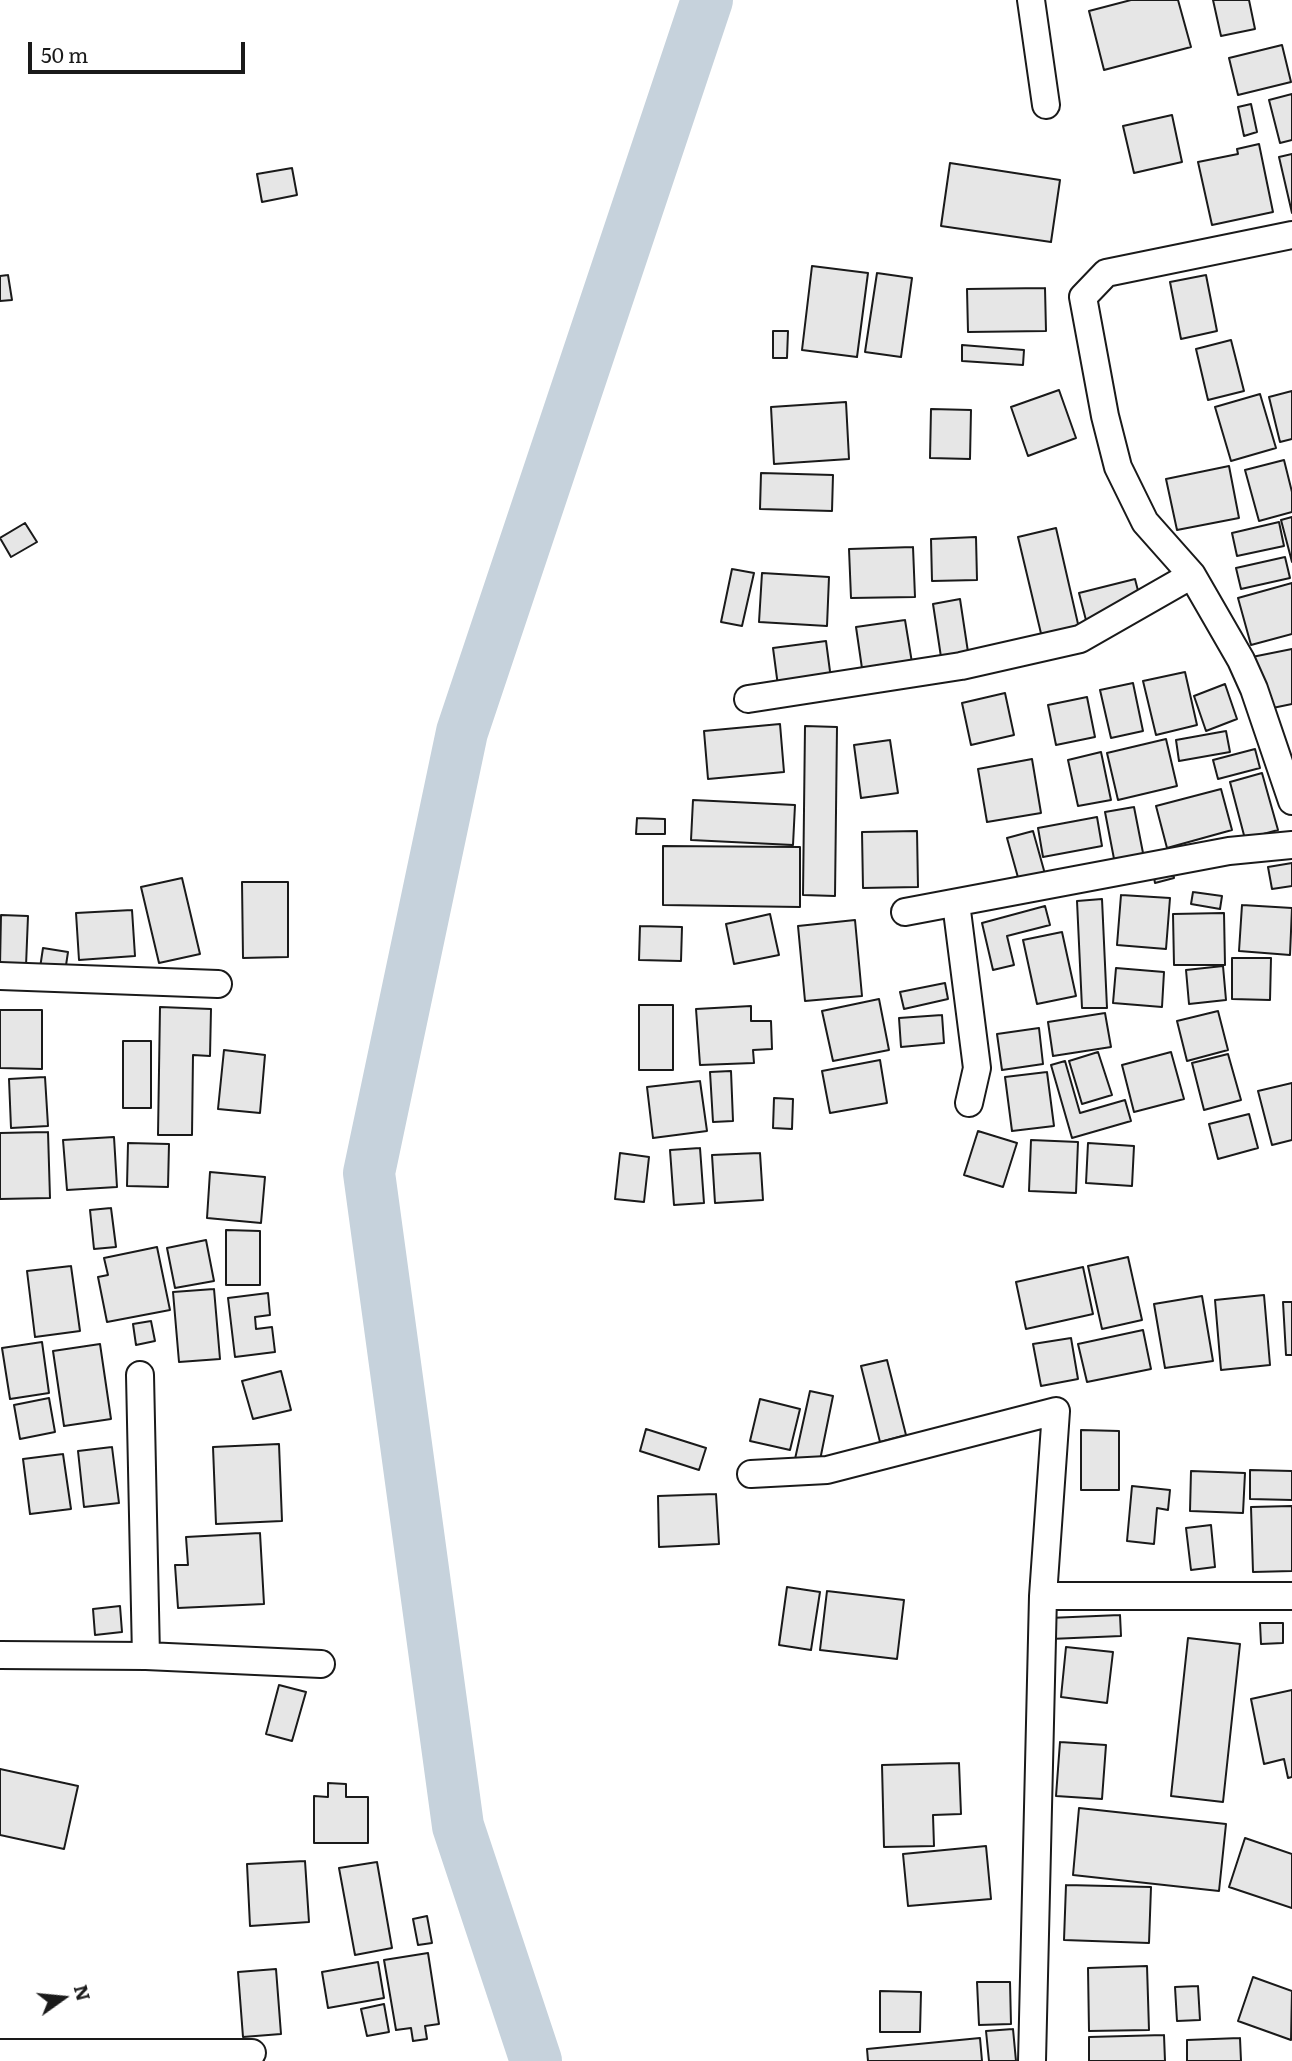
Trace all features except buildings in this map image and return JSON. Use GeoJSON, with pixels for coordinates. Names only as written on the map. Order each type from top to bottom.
{"type":"FeatureCollection","features":[{"type":"Feature","properties":{"kind":"street"},"geometry":{"type":"LineString","coordinates":[[1031,0],[1046,105]]}},
{"type":"Feature","properties":{"kind":"street"},"geometry":{"type":"LineString","coordinates":[[1292,235],[1106,273],[1083,297],[1105,416],[1118,467],[1145,522],[1192,575],[1241,660],[1254,689],[1292,801]]}},
{"type":"Feature","properties":{"kind":"street"},"geometry":{"type":"LineString","coordinates":[[748,699],[961,666],[1080,639],[1192,575]]}},
{"type":"Feature","properties":{"kind":"street"},"geometry":{"type":"LineString","coordinates":[[905,912],[1229,851],[1292,845]]}},
{"type":"Feature","properties":{"kind":"street"},"geometry":{"type":"LineString","coordinates":[[956,903],[977,1068],[969,1103]]}},
{"type":"Feature","properties":{"kind":"street"},"geometry":{"type":"LineString","coordinates":[[0,976],[218,985]]}},
{"type":"Feature","properties":{"kind":"street"},"geometry":{"type":"LineString","coordinates":[[140,1375],[146,1656]]}},
{"type":"Feature","properties":{"kind":"street"},"geometry":{"type":"LineString","coordinates":[[751,1474],[827,1470],[1056,1411],[1044,1596],[1032,2061]]}},
{"type":"Feature","properties":{"kind":"street"},"geometry":{"type":"LineString","coordinates":[[1044,1596],[1292,1596]]}},
{"type":"Feature","properties":{"kind":"street"},"geometry":{"type":"LineString","coordinates":[[0,1655],[146,1656],[321,1664]]}},
{"type":"Feature","properties":{"kind":"street"},"geometry":{"type":"LineString","coordinates":[[0,2053],[207,2057],[252,2053]]}},
{"type":"Feature","properties":{"kind":"waterway"},"geometry":{"type":"LineString","coordinates":[[536,2061],[458,1826],[369,1173],[462,732],[707,0]]}}]}
